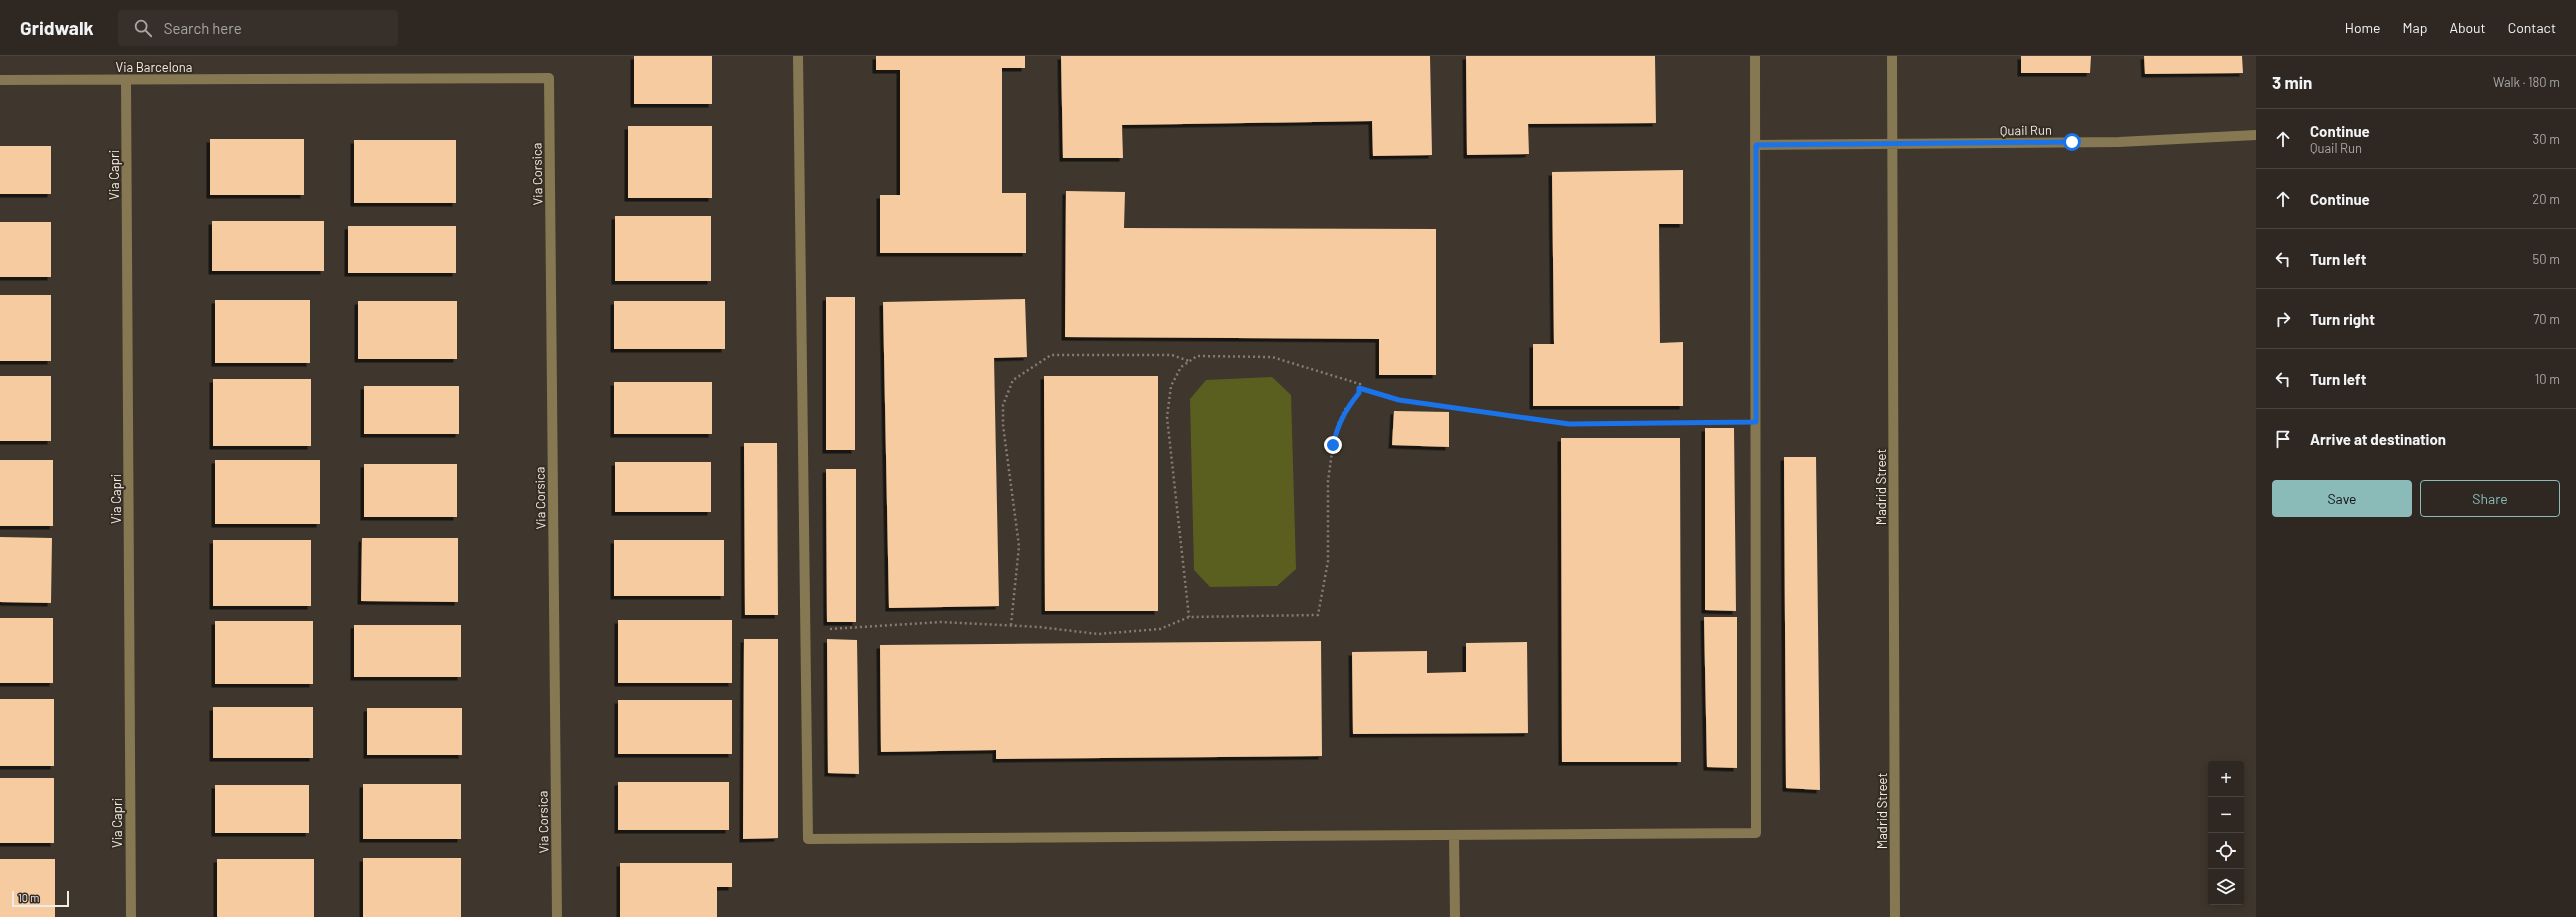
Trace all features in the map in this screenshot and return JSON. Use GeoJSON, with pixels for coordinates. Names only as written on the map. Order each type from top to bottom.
{"type":"FeatureCollection","features":[{"type":"Feature","properties":{"kind":"street"},"geometry":{"type":"LineString","coordinates":[[798,56],[808,839],[1756,833],[1755,56]]}},
{"type":"Feature","properties":{"kind":"street","name":"Madrid Street"},"geometry":{"type":"LineString","coordinates":[[1892,56],[1895,917]]}},
{"type":"Feature","properties":{"kind":"street","name":"Via Barcelona"},"geometry":{"type":"LineString","coordinates":[[0,80],[126,81],[549,78]]}},
{"type":"Feature","properties":{"kind":"street","name":"Via Corsica"},"geometry":{"type":"LineString","coordinates":[[549,78],[557,917]]}},
{"type":"Feature","properties":{"kind":"street","name":"Via Capri"},"geometry":{"type":"LineString","coordinates":[[126,81],[131,917]]}},
{"type":"Feature","properties":{"kind":"street","name":"Quail Run"},"geometry":{"type":"LineString","coordinates":[[1756,145],[2119,142],[2256,135]]}},
{"type":"Feature","properties":{"kind":"street"},"geometry":{"type":"LineString","coordinates":[[1454,835],[1455,917]]}},
{"type":"Feature","properties":{"kind":"path"},"geometry":{"type":"LineString","coordinates":[[1011,625],[1019,546],[1003,426],[1003,405],[1013,380],[1050,355],[1172,355],[1190,361]]}},
{"type":"Feature","properties":{"kind":"path"},"geometry":{"type":"LineString","coordinates":[[806,631],[941,622],[1011,625],[1098,634],[1160,628],[1189,617],[1318,615],[1328,561],[1328,481],[1333,445],[1338,424],[1346,408],[1359,393],[1360,384],[1272,357],[1197,356],[1181,367],[1171,386],[1167,417],[1189,617]]}},
{"type":"Feature","properties":{"kind":"path"},"geometry":{"type":"LineString","coordinates":[[1359,388],[1399,400],[1569,424],[1756,422]]}},
{"type":"Feature","properties":{"kind":"green space"},"geometry":{"type":"Polygon","coordinates":[[[1272,377],[1291,395],[1296,569],[1277,586],[1210,587],[1194,570],[1190,399],[1206,380],[1272,377]]]}},
{"type":"Feature","properties":{"kind":"building"},"geometry":{"type":"Polygon","coordinates":[[[634,56],[712,56],[712,104],[634,104],[634,56]]]}},
{"type":"Feature","properties":{"kind":"building"},"geometry":{"type":"Polygon","coordinates":[[[876,56],[1025,56],[1025,68],[1002,68],[1002,193],[1026,193],[1026,253],[880,253],[880,195],[900,195],[900,70],[876,70],[876,56]]]}},
{"type":"Feature","properties":{"kind":"building"},"geometry":{"type":"Polygon","coordinates":[[[1061,56],[1430,56],[1432,155],[1373,156],[1372,121],[1122,125],[1123,158],[1063,158],[1061,56]]]}},
{"type":"Feature","properties":{"kind":"building"},"geometry":{"type":"Polygon","coordinates":[[[1466,56],[1655,56],[1656,123],[1528,124],[1529,154],[1467,155],[1466,56]]]}},
{"type":"Feature","properties":{"kind":"building"},"geometry":{"type":"Polygon","coordinates":[[[2021,56],[2091,56],[2090,73],[2021,73],[2021,56]]]}},
{"type":"Feature","properties":{"kind":"building"},"geometry":{"type":"Polygon","coordinates":[[[2144,56],[2242,56],[2243,73],[2145,74],[2144,56]]]}},
{"type":"Feature","properties":{"kind":"building"},"geometry":{"type":"Polygon","coordinates":[[[628,126],[712,126],[712,198],[628,198],[628,126]]]}},
{"type":"Feature","properties":{"kind":"building"},"geometry":{"type":"Polygon","coordinates":[[[210,139],[304,139],[304,195],[210,195],[210,139]]]}},
{"type":"Feature","properties":{"kind":"building"},"geometry":{"type":"Polygon","coordinates":[[[354,140],[456,140],[456,203],[354,203],[354,140]]]}},
{"type":"Feature","properties":{"kind":"building"},"geometry":{"type":"Polygon","coordinates":[[[0,146],[51,146],[51,194],[0,194],[0,146]]]}},
{"type":"Feature","properties":{"kind":"building"},"geometry":{"type":"Polygon","coordinates":[[[1683,170],[1683,224],[1659,224],[1660,343],[1683,342],[1683,406],[1533,406],[1533,344],[1554,344],[1552,172],[1683,170]]]}},
{"type":"Feature","properties":{"kind":"building"},"geometry":{"type":"Polygon","coordinates":[[[1066,191],[1125,192],[1124,228],[1436,229],[1436,375],[1379,375],[1379,339],[1065,337],[1066,191]]]}},
{"type":"Feature","properties":{"kind":"building"},"geometry":{"type":"Polygon","coordinates":[[[615,216],[711,216],[711,281],[615,281],[615,216]]]}},
{"type":"Feature","properties":{"kind":"building"},"geometry":{"type":"Polygon","coordinates":[[[212,221],[324,221],[324,271],[212,271],[212,221]]]}},
{"type":"Feature","properties":{"kind":"building"},"geometry":{"type":"Polygon","coordinates":[[[0,222],[51,222],[51,277],[0,277],[0,222]]]}},
{"type":"Feature","properties":{"kind":"building"},"geometry":{"type":"Polygon","coordinates":[[[348,226],[456,226],[456,273],[348,273],[348,226]]]}},
{"type":"Feature","properties":{"kind":"building"},"geometry":{"type":"Polygon","coordinates":[[[0,295],[51,295],[51,361],[0,361],[0,295]]]}},
{"type":"Feature","properties":{"kind":"building"},"geometry":{"type":"Polygon","coordinates":[[[826,297],[855,297],[855,450],[826,450],[826,297]]]}},
{"type":"Feature","properties":{"kind":"building"},"geometry":{"type":"Polygon","coordinates":[[[1025,299],[1027,357],[994,358],[999,606],[889,608],[883,302],[1025,299]]]}},
{"type":"Feature","properties":{"kind":"building"},"geometry":{"type":"Polygon","coordinates":[[[215,300],[310,300],[310,363],[215,363],[215,300]]]}},
{"type":"Feature","properties":{"kind":"building"},"geometry":{"type":"Polygon","coordinates":[[[358,301],[457,301],[457,359],[358,359],[358,301]]]}},
{"type":"Feature","properties":{"kind":"building"},"geometry":{"type":"Polygon","coordinates":[[[614,301],[725,301],[725,349],[614,349],[614,301]]]}},
{"type":"Feature","properties":{"kind":"building"},"geometry":{"type":"Polygon","coordinates":[[[0,376],[51,376],[51,441],[0,441],[0,376]]]}},
{"type":"Feature","properties":{"kind":"building"},"geometry":{"type":"Polygon","coordinates":[[[1044,376],[1158,376],[1158,611],[1045,611],[1044,376]]]}},
{"type":"Feature","properties":{"kind":"building"},"geometry":{"type":"Polygon","coordinates":[[[213,379],[311,379],[311,446],[213,446],[213,379]]]}},
{"type":"Feature","properties":{"kind":"building"},"geometry":{"type":"Polygon","coordinates":[[[614,382],[712,382],[712,434],[614,434],[614,382]]]}},
{"type":"Feature","properties":{"kind":"building"},"geometry":{"type":"Polygon","coordinates":[[[364,386],[459,386],[459,434],[364,434],[364,386]]]}},
{"type":"Feature","properties":{"kind":"building"},"geometry":{"type":"Polygon","coordinates":[[[1394,411],[1449,412],[1449,447],[1392,445],[1394,411]]]}},
{"type":"Feature","properties":{"kind":"building"},"geometry":{"type":"Polygon","coordinates":[[[1705,428],[1734,428],[1736,611],[1705,610],[1705,428]]]}},
{"type":"Feature","properties":{"kind":"building"},"geometry":{"type":"Polygon","coordinates":[[[1561,438],[1680,438],[1681,762],[1562,762],[1561,438]]]}},
{"type":"Feature","properties":{"kind":"building"},"geometry":{"type":"Polygon","coordinates":[[[744,443],[777,443],[778,615],[745,615],[744,443]]]}},
{"type":"Feature","properties":{"kind":"building"},"geometry":{"type":"Polygon","coordinates":[[[1784,457],[1816,457],[1820,790],[1786,788],[1784,457]]]}},
{"type":"Feature","properties":{"kind":"building"},"geometry":{"type":"Polygon","coordinates":[[[0,460],[53,460],[53,526],[0,526],[0,460]]]}},
{"type":"Feature","properties":{"kind":"building"},"geometry":{"type":"Polygon","coordinates":[[[215,460],[320,460],[320,524],[215,524],[215,460]]]}},
{"type":"Feature","properties":{"kind":"building"},"geometry":{"type":"Polygon","coordinates":[[[615,462],[711,462],[711,512],[615,512],[615,462]]]}},
{"type":"Feature","properties":{"kind":"building"},"geometry":{"type":"Polygon","coordinates":[[[364,464],[457,464],[457,517],[364,517],[364,464]]]}},
{"type":"Feature","properties":{"kind":"building"},"geometry":{"type":"Polygon","coordinates":[[[826,469],[856,469],[856,622],[827,622],[826,469]]]}},
{"type":"Feature","properties":{"kind":"building"},"geometry":{"type":"Polygon","coordinates":[[[0,537],[52,538],[51,603],[0,602],[0,537]]]}},
{"type":"Feature","properties":{"kind":"building"},"geometry":{"type":"Polygon","coordinates":[[[362,538],[458,538],[458,602],[361,601],[362,538]]]}},
{"type":"Feature","properties":{"kind":"building"},"geometry":{"type":"Polygon","coordinates":[[[213,540],[311,540],[311,606],[213,606],[213,540]]]}},
{"type":"Feature","properties":{"kind":"building"},"geometry":{"type":"Polygon","coordinates":[[[614,540],[724,540],[724,596],[614,596],[614,540]]]}},
{"type":"Feature","properties":{"kind":"building"},"geometry":{"type":"Polygon","coordinates":[[[1704,617],[1737,617],[1737,768],[1707,767],[1704,617]]]}},
{"type":"Feature","properties":{"kind":"building"},"geometry":{"type":"Polygon","coordinates":[[[0,618],[53,618],[53,683],[0,683],[0,618]]]}},
{"type":"Feature","properties":{"kind":"building"},"geometry":{"type":"Polygon","coordinates":[[[618,620],[732,620],[732,683],[618,683],[618,620]]]}},
{"type":"Feature","properties":{"kind":"building"},"geometry":{"type":"Polygon","coordinates":[[[215,621],[313,621],[313,684],[215,684],[215,621]]]}},
{"type":"Feature","properties":{"kind":"building"},"geometry":{"type":"Polygon","coordinates":[[[354,625],[461,625],[461,677],[354,677],[354,625]]]}},
{"type":"Feature","properties":{"kind":"building"},"geometry":{"type":"Polygon","coordinates":[[[744,639],[778,639],[778,838],[743,839],[744,639]]]}},
{"type":"Feature","properties":{"kind":"building"},"geometry":{"type":"Polygon","coordinates":[[[827,639],[857,640],[859,774],[828,773],[827,639]]]}},
{"type":"Feature","properties":{"kind":"building"},"geometry":{"type":"Polygon","coordinates":[[[1321,641],[1322,756],[996,759],[996,750],[881,752],[880,645],[1321,641]]]}},
{"type":"Feature","properties":{"kind":"building"},"geometry":{"type":"Polygon","coordinates":[[[1527,642],[1528,733],[1353,734],[1352,652],[1427,651],[1427,673],[1466,672],[1466,643],[1527,642]]]}},
{"type":"Feature","properties":{"kind":"building"},"geometry":{"type":"Polygon","coordinates":[[[0,699],[54,699],[54,766],[0,766],[0,699]]]}},
{"type":"Feature","properties":{"kind":"building"},"geometry":{"type":"Polygon","coordinates":[[[618,700],[732,700],[732,754],[618,754],[618,700]]]}},
{"type":"Feature","properties":{"kind":"building"},"geometry":{"type":"Polygon","coordinates":[[[213,707],[313,707],[313,758],[213,758],[213,707]]]}},
{"type":"Feature","properties":{"kind":"building"},"geometry":{"type":"Polygon","coordinates":[[[367,708],[462,708],[462,755],[367,755],[367,708]]]}},
{"type":"Feature","properties":{"kind":"building"},"geometry":{"type":"Polygon","coordinates":[[[0,778],[54,778],[54,843],[0,843],[0,778]]]}},
{"type":"Feature","properties":{"kind":"building"},"geometry":{"type":"Polygon","coordinates":[[[618,782],[729,782],[729,830],[618,830],[618,782]]]}},
{"type":"Feature","properties":{"kind":"building"},"geometry":{"type":"Polygon","coordinates":[[[363,784],[461,784],[461,839],[363,839],[363,784]]]}},
{"type":"Feature","properties":{"kind":"building"},"geometry":{"type":"Polygon","coordinates":[[[215,785],[309,785],[309,833],[215,833],[215,785]]]}},
{"type":"Feature","properties":{"kind":"building"},"geometry":{"type":"Polygon","coordinates":[[[363,858],[461,858],[461,917],[363,917],[363,858]]]}},
{"type":"Feature","properties":{"kind":"building"},"geometry":{"type":"Polygon","coordinates":[[[0,859],[55,859],[55,917],[0,917],[0,859]]]}},
{"type":"Feature","properties":{"kind":"building"},"geometry":{"type":"Polygon","coordinates":[[[217,859],[314,859],[314,917],[217,917],[217,859]]]}},
{"type":"Feature","properties":{"kind":"building"},"geometry":{"type":"Polygon","coordinates":[[[620,863],[732,863],[732,887],[717,887],[717,917],[620,917],[620,863]]]}},
{"type":"Feature","properties":{"kind":"route"},"geometry":{"type":"LineString","coordinates":[[1333,445],[1338,424],[1346,408],[1359,393],[1359,388],[1399,400],[1569,424],[1756,422],[1756,145],[2072,142]]}}]}
